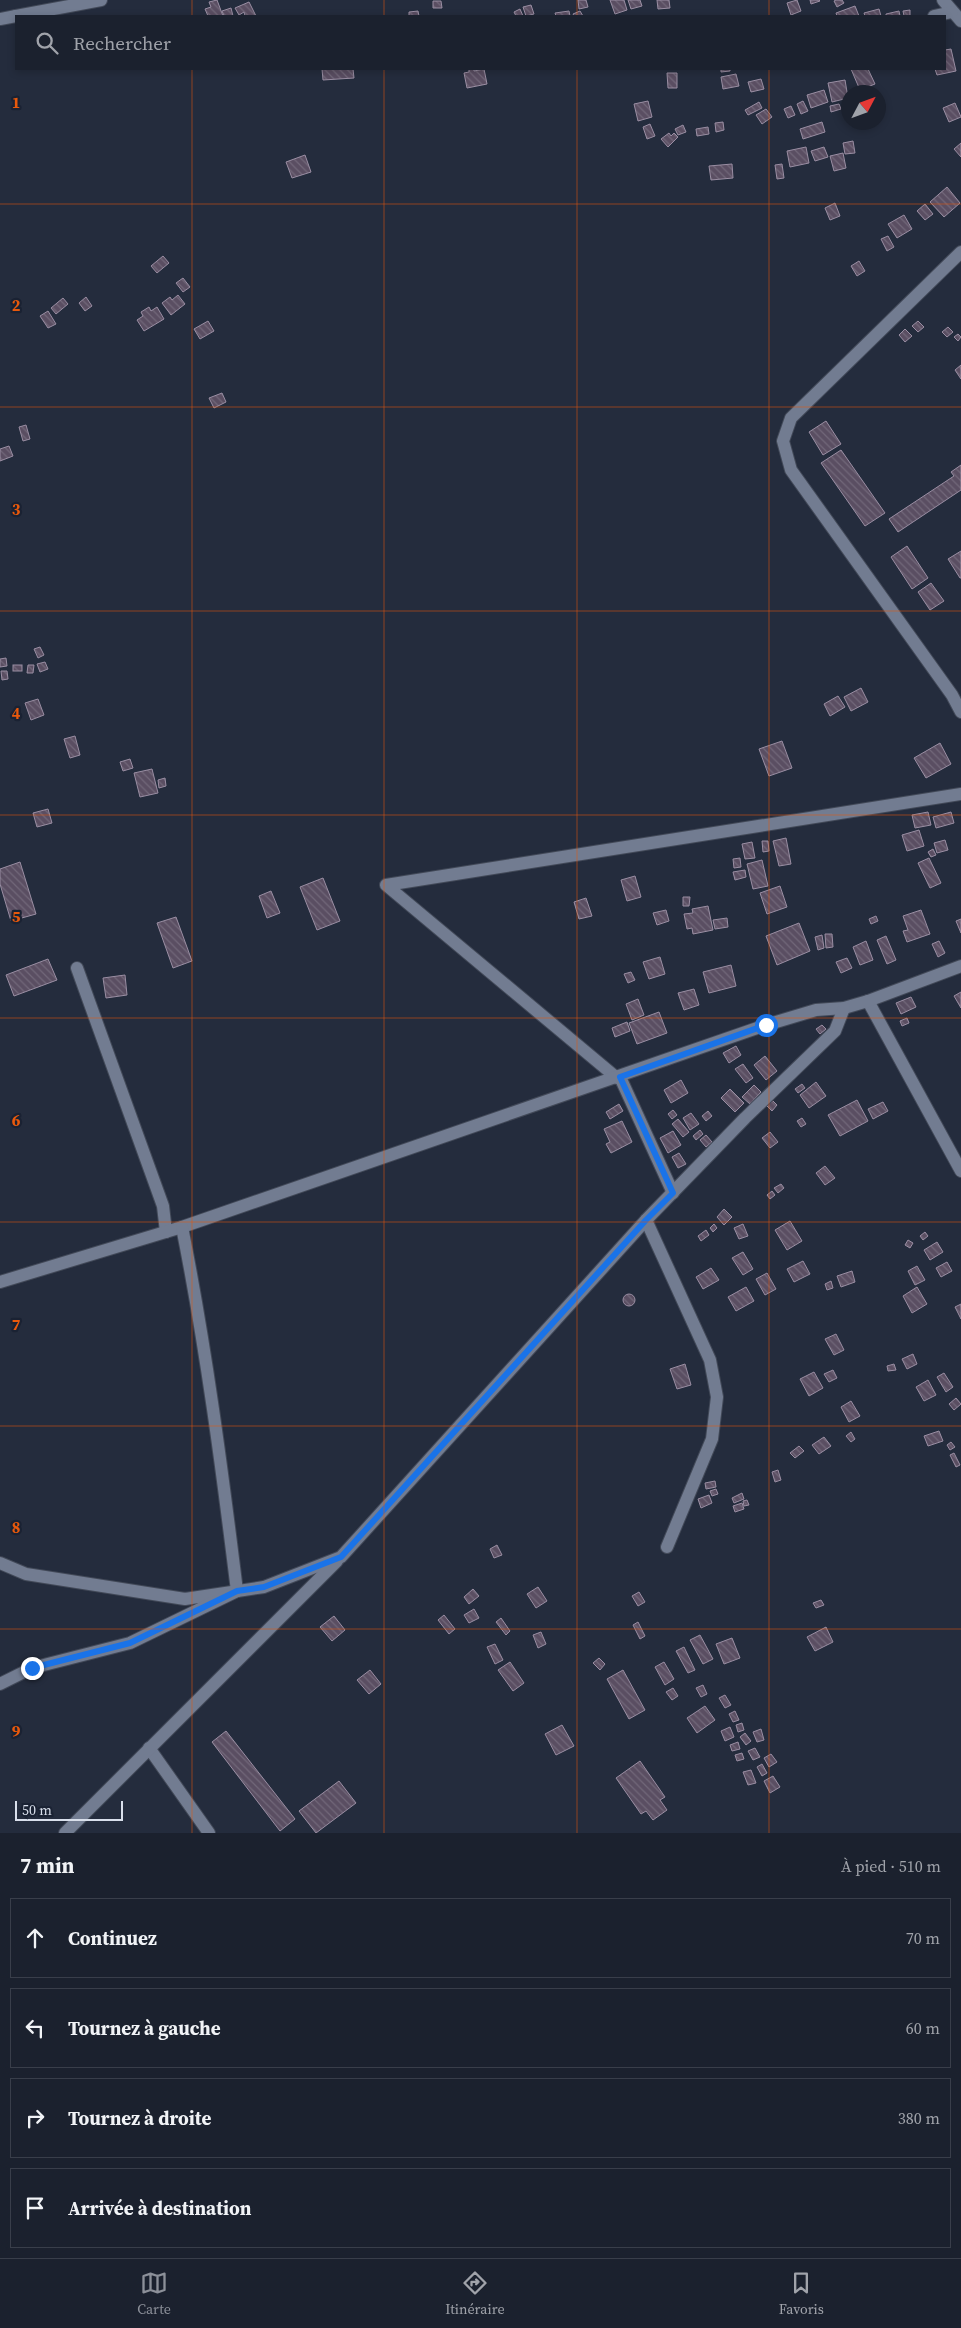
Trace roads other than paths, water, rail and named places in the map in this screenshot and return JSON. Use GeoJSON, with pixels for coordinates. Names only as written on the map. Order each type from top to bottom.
{"type":"FeatureCollection","features":[{"type":"Feature","properties":{"kind":"street"},"geometry":{"type":"LineString","coordinates":[[21,15],[101,0]]}},
{"type":"Feature","properties":{"kind":"street"},"geometry":{"type":"LineString","coordinates":[[944,0],[956,16]]}},
{"type":"Feature","properties":{"kind":"street"},"geometry":{"type":"LineString","coordinates":[[0,19],[15,16]]}},
{"type":"Feature","properties":{"kind":"street"},"geometry":{"type":"LineString","coordinates":[[961,252],[791,418],[782,442],[791,470],[952,695],[961,712]]}},
{"type":"Feature","properties":{"kind":"street"},"geometry":{"type":"LineString","coordinates":[[673,1193],[619,1077],[386,885],[961,794]]}},
{"type":"Feature","properties":{"kind":"street"},"geometry":{"type":"LineString","coordinates":[[0,1282],[182,1227],[766,1025],[816,1010],[844,1008],[868,1001],[961,966]]}},
{"type":"Feature","properties":{"kind":"street"},"geometry":{"type":"LineString","coordinates":[[77,968],[163,1206],[166,1232]]}},
{"type":"Feature","properties":{"kind":"street"},"geometry":{"type":"LineString","coordinates":[[868,1001],[961,1171]]}},
{"type":"Feature","properties":{"kind":"street"},"geometry":{"type":"LineString","coordinates":[[64,1833],[341,1557],[646,1220],[745,1118],[835,1031],[844,1008]]}},
{"type":"Feature","properties":{"kind":"street"},"geometry":{"type":"LineString","coordinates":[[646,1220],[710,1360],[717,1397],[712,1439],[667,1547]]}},
{"type":"Feature","properties":{"kind":"street"},"geometry":{"type":"LineString","coordinates":[[182,1227],[200,1316],[217,1430],[237,1591]]}},
{"type":"Feature","properties":{"kind":"street"},"geometry":{"type":"LineString","coordinates":[[0,1563],[26,1574],[185,1599],[264,1587],[341,1557]]}},
{"type":"Feature","properties":{"kind":"street"},"geometry":{"type":"LineString","coordinates":[[0,1684],[32,1668],[130,1643],[237,1591]]}},
{"type":"Feature","properties":{"kind":"street"},"geometry":{"type":"LineString","coordinates":[[149,1748],[209,1833]]}}]}
